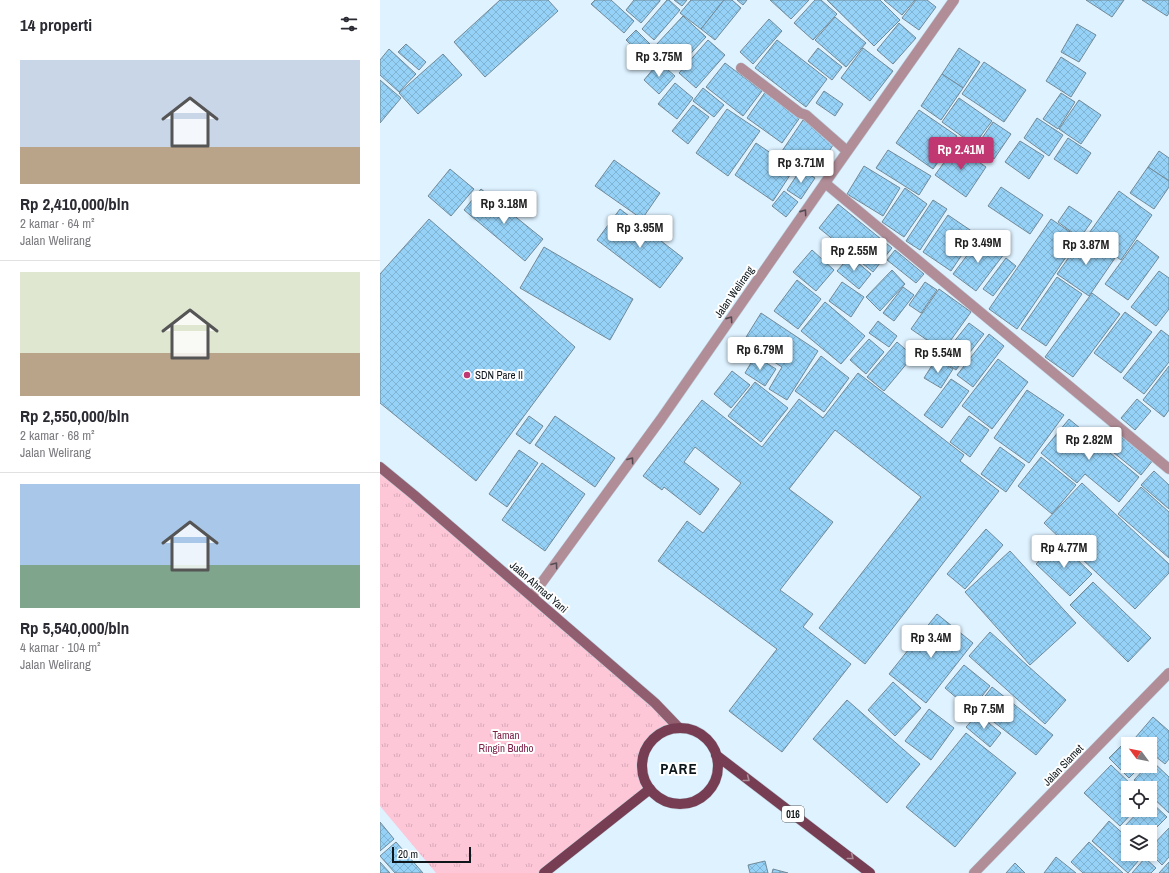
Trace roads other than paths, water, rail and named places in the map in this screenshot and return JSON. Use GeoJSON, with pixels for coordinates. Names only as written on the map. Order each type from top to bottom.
{"type":"FeatureCollection","features":[{"type":"Feature","properties":{"kind":"main road","name":"Jalan Ahmad Yani"},"geometry":{"type":"LineString","coordinates":[[380,467],[655,703],[679,728]]}},
{"type":"Feature","properties":{"kind":"main road","name":"016"},"geometry":{"type":"LineString","coordinates":[[679,728],[692,729],[703,736],[711,744],[716,755],[870,873]]}},
{"type":"Feature","properties":{"kind":"main road"},"geometry":{"type":"LineString","coordinates":[[679,728],[667,730],[656,736],[647,746],[643,758],[642,769],[644,780],[658,797],[665,801],[674,803],[690,802],[701,797],[710,789],[715,778],[717,766],[716,755]]}},
{"type":"Feature","properties":{"kind":"main road"},"geometry":{"type":"LineString","coordinates":[[544,873],[650,789]]}},
{"type":"Feature","properties":{"kind":"street","name":"Jalan Welirang"},"geometry":{"type":"LineString","coordinates":[[532,596],[661,419],[954,0]]}},
{"type":"Feature","properties":{"kind":"street"},"geometry":{"type":"LineString","coordinates":[[741,68],[800,113],[806,115],[847,151]]}},
{"type":"Feature","properties":{"kind":"street"},"geometry":{"type":"LineString","coordinates":[[825,183],[1169,469]]}},
{"type":"Feature","properties":{"kind":"street","name":"Jalan Slamet"},"geometry":{"type":"LineString","coordinates":[[974,873],[1169,673]]}},
{"type":"Feature","properties":{"kind":"place","name":"SDN Pare II"},"geometry":{"type":"Point","coordinates":[467,375]}},
{"type":"Feature","properties":{"kind":"district","name":"PARE"},"geometry":{"type":"Point","coordinates":[679,769]}},
{"type":"Feature","properties":{"kind":"park label","name":"Taman Ringin Budho"},"geometry":{"type":"Point","coordinates":[506,741]}}]}
